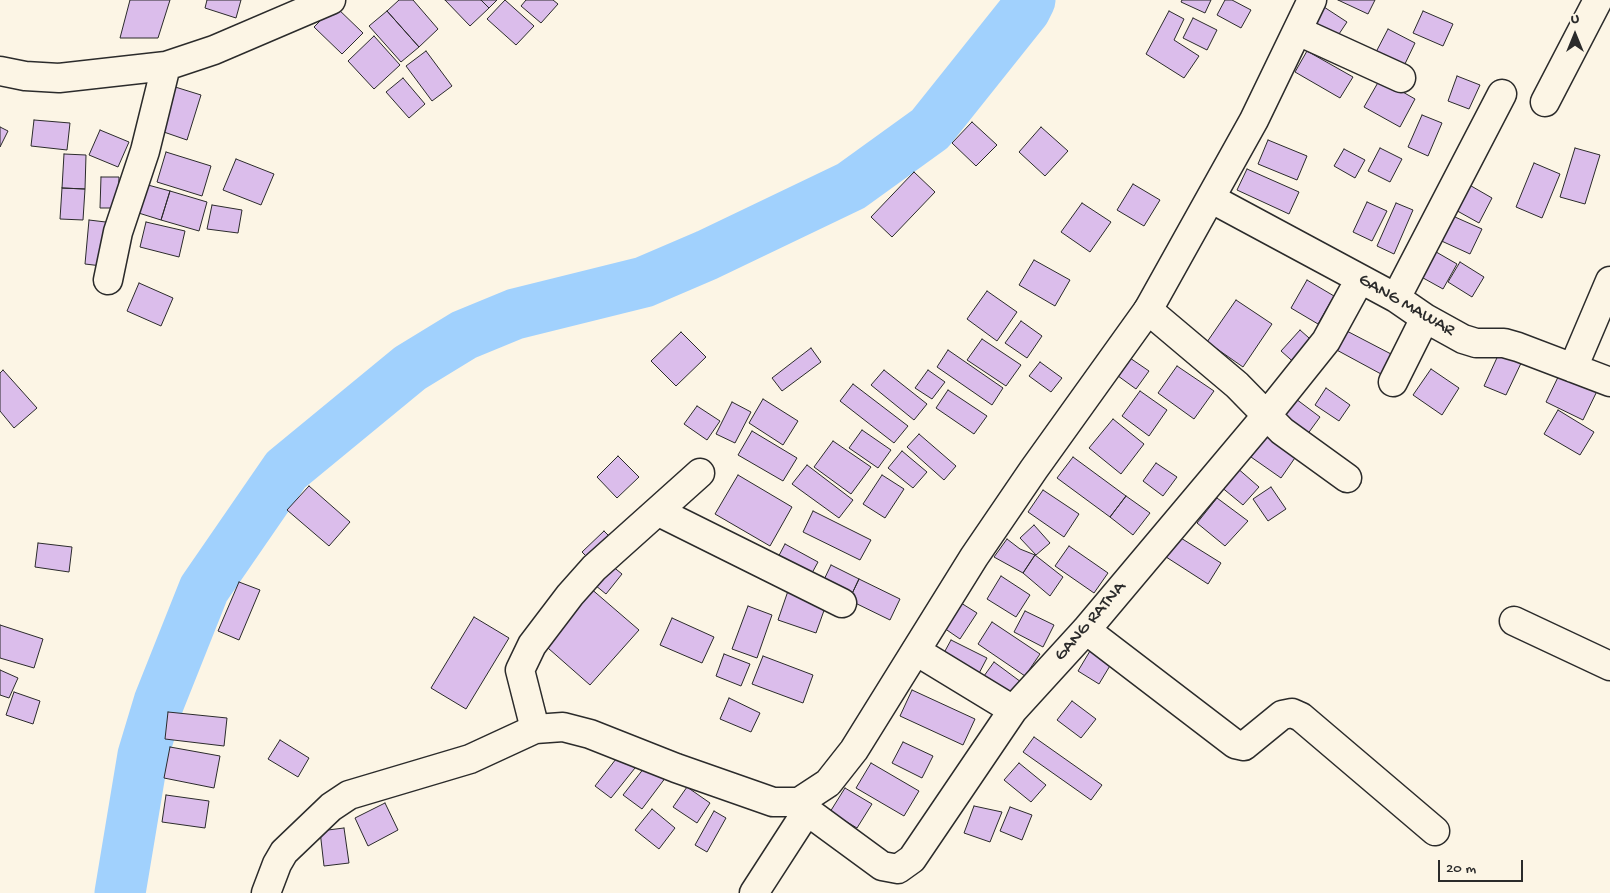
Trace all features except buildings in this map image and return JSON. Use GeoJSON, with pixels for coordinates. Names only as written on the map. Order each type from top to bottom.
{"type":"FeatureCollection","features":[{"type":"Feature","properties":{"kind":"street"},"geometry":{"type":"LineString","coordinates":[[0,71],[25,76],[59,78],[166,66],[214,50],[331,0]]}},
{"type":"Feature","properties":{"kind":"street"},"geometry":{"type":"LineString","coordinates":[[754,893],[803,807],[843,766],[974,557],[1034,469],[1148,310],[1212,199],[1272,86],[1312,0]]}},
{"type":"Feature","properties":{"kind":"street"},"geometry":{"type":"LineString","coordinates":[[1545,102],[1598,0]]}},
{"type":"Feature","properties":{"kind":"street"},"geometry":{"type":"LineString","coordinates":[[1298,31],[1400,78]]}},
{"type":"Feature","properties":{"kind":"street"},"geometry":{"type":"LineString","coordinates":[[108,280],[118,232],[145,151],[166,66]]}},
{"type":"Feature","properties":{"kind":"street"},"geometry":{"type":"LineString","coordinates":[[1396,298],[1502,94]]}},
{"type":"Feature","properties":{"kind":"street","name":"GANG MAWAR"},"geometry":{"type":"LineString","coordinates":[[1212,199],[1396,298],[1425,318],[1476,343],[1504,343],[1518,347],[1610,382]]}},
{"type":"Feature","properties":{"kind":"street","name":"GANG RATNA"},"geometry":{"type":"LineString","coordinates":[[803,807],[882,866],[898,869],[912,859],[1013,710],[1086,630],[1266,416],[1326,341],[1360,279]]}},
{"type":"Feature","properties":{"kind":"street"},"geometry":{"type":"LineString","coordinates":[[1573,368],[1610,281]]}},
{"type":"Feature","properties":{"kind":"street"},"geometry":{"type":"LineString","coordinates":[[1148,310],[1237,384],[1282,431],[1348,478]]}},
{"type":"Feature","properties":{"kind":"street"},"geometry":{"type":"LineString","coordinates":[[1393,382],[1425,318]]}},
{"type":"Feature","properties":{"kind":"street"},"geometry":{"type":"LineString","coordinates":[[535,729],[520,670],[532,645],[570,595],[594,568],[659,512],[700,473]]}},
{"type":"Feature","properties":{"kind":"street"},"geometry":{"type":"LineString","coordinates":[[659,512],[842,603]]}},
{"type":"Feature","properties":{"kind":"street"},"geometry":{"type":"LineString","coordinates":[[1514,621],[1610,666]]}},
{"type":"Feature","properties":{"kind":"street"},"geometry":{"type":"LineString","coordinates":[[1086,630],[1235,744],[1244,746],[1282,715],[1292,714],[1301,717],[1436,831]]}},
{"type":"Feature","properties":{"kind":"street"},"geometry":{"type":"LineString","coordinates":[[916,651],[1013,710]]}},
{"type":"Feature","properties":{"kind":"street"},"geometry":{"type":"LineString","coordinates":[[266,893],[277,864],[284,852],[331,806],[349,795],[470,759],[535,729],[563,727],[590,734],[676,768],[773,802],[803,807]]}},
{"type":"Feature","properties":{"kind":"waterway"},"geometry":{"type":"LineString","coordinates":[[120,893],[143,755],[159,702],[204,589],[286,470],[410,368],[464,335],[515,314],[644,282],[707,255],[851,186],[930,129],[1025,10],[1030,0]]}}]}
